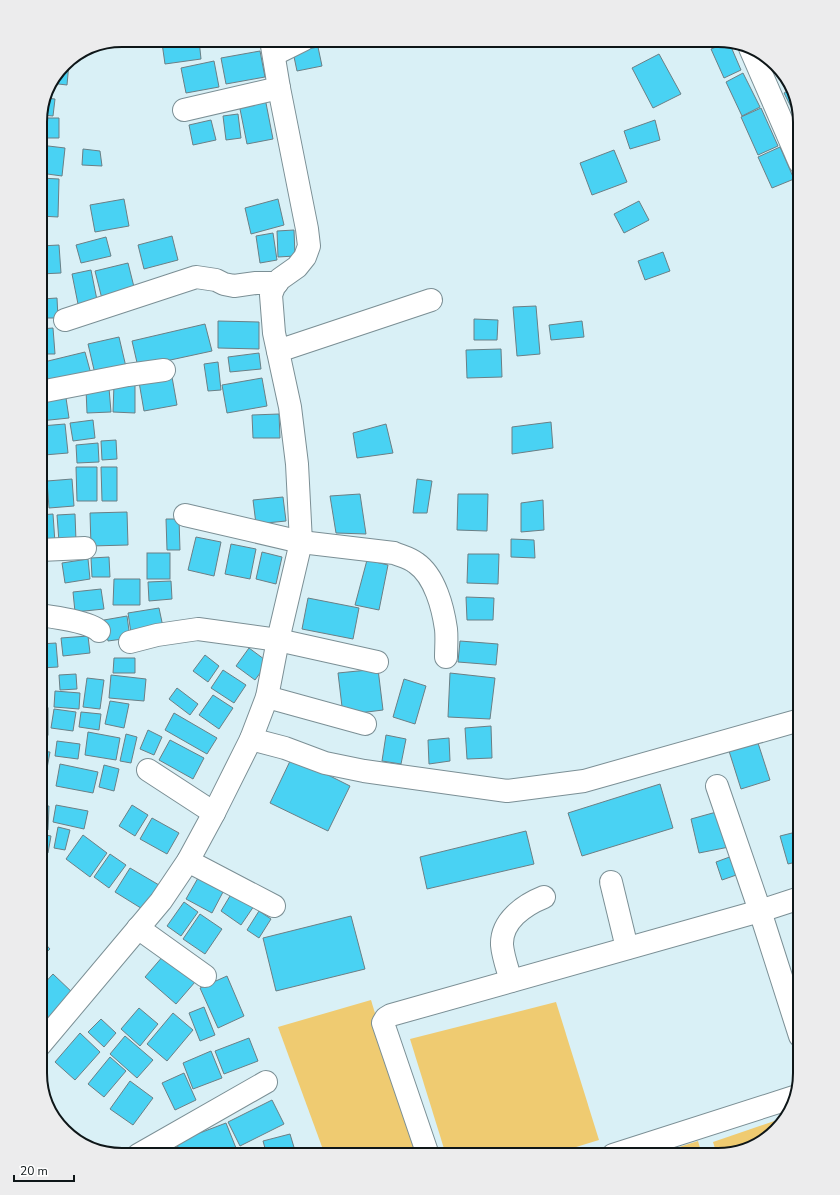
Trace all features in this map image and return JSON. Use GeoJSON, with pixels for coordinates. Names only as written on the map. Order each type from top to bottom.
{"type":"FeatureCollection","features":[{"type":"Feature","properties":{"kind":"street"},"geometry":{"type":"LineString","coordinates":[[47,1037],[161,901],[188,861],[251,739],[267,697],[278,640],[301,542],[297,464],[290,407],[274,333],[271,295],[277,283],[296,267],[305,257],[309,246],[307,229],[279,88],[273,47]]}},
{"type":"Feature","properties":{"kind":"street"},"geometry":{"type":"LineString","coordinates":[[757,58],[793,127]]}},
{"type":"Feature","properties":{"kind":"street"},"geometry":{"type":"LineString","coordinates":[[184,110],[279,88]]}},
{"type":"Feature","properties":{"kind":"street"},"geometry":{"type":"LineString","coordinates":[[65,320],[196,276],[216,280],[224,284],[234,286],[256,283],[277,283]]}},
{"type":"Feature","properties":{"kind":"street"},"geometry":{"type":"LineString","coordinates":[[278,351],[431,300]]}},
{"type":"Feature","properties":{"kind":"street"},"geometry":{"type":"LineString","coordinates":[[47,391],[128,375],[164,370]]}},
{"type":"Feature","properties":{"kind":"street"},"geometry":{"type":"LineString","coordinates":[[185,515],[301,542],[394,553],[408,558],[417,563],[426,571],[437,593],[446,630],[446,658]]}},
{"type":"Feature","properties":{"kind":"street"},"geometry":{"type":"LineString","coordinates":[[47,550],[85,548]]}},
{"type":"Feature","properties":{"kind":"street"},"geometry":{"type":"LineString","coordinates":[[47,617],[69,620],[93,627],[99,632]]}},
{"type":"Feature","properties":{"kind":"street"},"geometry":{"type":"LineString","coordinates":[[130,642],[158,635],[198,629],[278,640],[377,662]]}},
{"type":"Feature","properties":{"kind":"street"},"geometry":{"type":"LineString","coordinates":[[267,697],[365,724]]}},
{"type":"Feature","properties":{"kind":"street"},"geometry":{"type":"LineString","coordinates":[[251,739],[285,748],[325,763],[358,770],[507,791],[584,781],[793,722]]}},
{"type":"Feature","properties":{"kind":"street"},"geometry":{"type":"LineString","coordinates":[[148,770],[214,813]]}},
{"type":"Feature","properties":{"kind":"street"},"geometry":{"type":"LineString","coordinates":[[717,786],[760,911],[793,1014]]}},
{"type":"Feature","properties":{"kind":"street"},"geometry":{"type":"LineString","coordinates":[[188,861],[274,906]]}},
{"type":"Feature","properties":{"kind":"street"},"geometry":{"type":"LineString","coordinates":[[611,882],[627,948]]}},
{"type":"Feature","properties":{"kind":"street"},"geometry":{"type":"LineString","coordinates":[[511,981],[502,946],[503,933],[518,912],[532,902],[544,898]]}},
{"type":"Feature","properties":{"kind":"street"},"geometry":{"type":"LineString","coordinates":[[426,1148],[383,1023],[386,1018],[391,1015],[760,911],[793,900]]}},
{"type":"Feature","properties":{"kind":"street"},"geometry":{"type":"LineString","coordinates":[[138,928],[206,976]]}},
{"type":"Feature","properties":{"kind":"street"},"geometry":{"type":"LineString","coordinates":[[150,1148],[266,1082]]}},
{"type":"Feature","properties":{"kind":"street"},"geometry":{"type":"LineString","coordinates":[[635,1148],[788,1099]]}},
{"type":"Feature","properties":{"kind":"shaded area"},"geometry":{"type":"Polygon","coordinates":[[[371,1000],[416,1148],[322,1148],[278,1027],[371,1000]]]}},
{"type":"Feature","properties":{"kind":"shaded area"},"geometry":{"type":"Polygon","coordinates":[[[556,1002],[599,1140],[573,1148],[444,1148],[410,1039],[556,1002]]]}},
{"type":"Feature","properties":{"kind":"shaded area"},"geometry":{"type":"Polygon","coordinates":[[[777,1120],[764,1133],[747,1142],[728,1147],[715,1148],[713,1142],[777,1120]]]}},
{"type":"Feature","properties":{"kind":"shaded area"},"geometry":{"type":"Polygon","coordinates":[[[698,1141],[700,1148],[676,1148],[698,1141]]]}},
{"type":"Feature","properties":{"kind":"building"},"geometry":{"type":"Polygon","coordinates":[[[163,47],[200,47],[201,59],[165,64],[163,47]]]}},
{"type":"Feature","properties":{"kind":"building"},"geometry":{"type":"Polygon","coordinates":[[[318,47],[322,66],[297,71],[293,52],[318,47]]]}},
{"type":"Feature","properties":{"kind":"building"},"geometry":{"type":"Polygon","coordinates":[[[716,47],[732,48],[741,70],[724,78],[711,49],[716,47]]]}},
{"type":"Feature","properties":{"kind":"building"},"geometry":{"type":"Polygon","coordinates":[[[260,51],[265,77],[226,84],[221,58],[260,51]]]}},
{"type":"Feature","properties":{"kind":"building"},"geometry":{"type":"Polygon","coordinates":[[[659,54],[681,94],[653,108],[632,68],[659,54]]]}},
{"type":"Feature","properties":{"kind":"building"},"geometry":{"type":"Polygon","coordinates":[[[214,61],[219,87],[186,93],[181,68],[214,61]]]}},
{"type":"Feature","properties":{"kind":"building"},"geometry":{"type":"Polygon","coordinates":[[[68,70],[67,85],[58,84],[62,76],[68,70]]]}},
{"type":"Feature","properties":{"kind":"building"},"geometry":{"type":"Polygon","coordinates":[[[743,73],[760,107],[742,116],[726,82],[743,73]]]}},
{"type":"Feature","properties":{"kind":"building"},"geometry":{"type":"Polygon","coordinates":[[[786,92],[791,107],[784,93],[786,92]]]}},
{"type":"Feature","properties":{"kind":"building"},"geometry":{"type":"Polygon","coordinates":[[[265,98],[273,139],[247,144],[239,104],[265,98]]]}},
{"type":"Feature","properties":{"kind":"building"},"geometry":{"type":"Polygon","coordinates":[[[51,99],[55,99],[53,116],[47,116],[51,99]]]}},
{"type":"Feature","properties":{"kind":"building"},"geometry":{"type":"Polygon","coordinates":[[[761,108],[778,146],[758,155],[741,117],[761,108]]]}},
{"type":"Feature","properties":{"kind":"building"},"geometry":{"type":"Polygon","coordinates":[[[238,114],[241,138],[226,140],[223,116],[238,114]]]}},
{"type":"Feature","properties":{"kind":"building"},"geometry":{"type":"Polygon","coordinates":[[[47,118],[59,118],[59,138],[47,138],[47,118]]]}},
{"type":"Feature","properties":{"kind":"building"},"geometry":{"type":"Polygon","coordinates":[[[211,120],[216,140],[193,145],[189,125],[211,120]]]}},
{"type":"Feature","properties":{"kind":"building"},"geometry":{"type":"Polygon","coordinates":[[[655,120],[660,140],[630,149],[624,131],[655,120]]]}},
{"type":"Feature","properties":{"kind":"building"},"geometry":{"type":"Polygon","coordinates":[[[47,146],[65,148],[62,176],[47,174],[47,146]]]}},
{"type":"Feature","properties":{"kind":"building"},"geometry":{"type":"Polygon","coordinates":[[[780,147],[793,179],[772,188],[758,157],[780,147]]]}},
{"type":"Feature","properties":{"kind":"building"},"geometry":{"type":"Polygon","coordinates":[[[83,149],[100,151],[102,166],[82,165],[83,149]]]}},
{"type":"Feature","properties":{"kind":"building"},"geometry":{"type":"Polygon","coordinates":[[[614,150],[627,182],[592,195],[580,163],[614,150]]]}},
{"type":"Feature","properties":{"kind":"building"},"geometry":{"type":"Polygon","coordinates":[[[47,178],[59,179],[58,217],[47,216],[47,178]]]}},
{"type":"Feature","properties":{"kind":"building"},"geometry":{"type":"Polygon","coordinates":[[[124,199],[129,226],[95,232],[90,205],[124,199]]]}},
{"type":"Feature","properties":{"kind":"building"},"geometry":{"type":"Polygon","coordinates":[[[278,199],[284,225],[251,234],[245,208],[278,199]]]}},
{"type":"Feature","properties":{"kind":"building"},"geometry":{"type":"Polygon","coordinates":[[[639,201],[649,220],[624,233],[614,214],[639,201]]]}},
{"type":"Feature","properties":{"kind":"building"},"geometry":{"type":"Polygon","coordinates":[[[294,230],[295,256],[278,257],[277,231],[294,230]]]}},
{"type":"Feature","properties":{"kind":"building"},"geometry":{"type":"Polygon","coordinates":[[[273,233],[277,260],[260,263],[256,236],[273,233]]]}},
{"type":"Feature","properties":{"kind":"building"},"geometry":{"type":"Polygon","coordinates":[[[172,236],[178,260],[144,269],[138,245],[172,236]]]}},
{"type":"Feature","properties":{"kind":"building"},"geometry":{"type":"Polygon","coordinates":[[[106,237],[111,256],[81,263],[76,245],[106,237]]]}},
{"type":"Feature","properties":{"kind":"building"},"geometry":{"type":"Polygon","coordinates":[[[59,245],[61,273],[47,274],[47,246],[59,245]]]}},
{"type":"Feature","properties":{"kind":"building"},"geometry":{"type":"Polygon","coordinates":[[[663,252],[670,271],[645,280],[638,261],[663,252]]]}},
{"type":"Feature","properties":{"kind":"building"},"geometry":{"type":"Polygon","coordinates":[[[128,263],[135,291],[102,299],[95,271],[128,263]]]}},
{"type":"Feature","properties":{"kind":"building"},"geometry":{"type":"Polygon","coordinates":[[[91,270],[97,300],[78,304],[72,274],[91,270]]]}},
{"type":"Feature","properties":{"kind":"building"},"geometry":{"type":"Polygon","coordinates":[[[57,298],[58,318],[47,318],[47,299],[57,298]]]}},
{"type":"Feature","properties":{"kind":"building"},"geometry":{"type":"Polygon","coordinates":[[[536,306],[540,354],[517,356],[513,307],[536,306]]]}},
{"type":"Feature","properties":{"kind":"building"},"geometry":{"type":"Polygon","coordinates":[[[474,319],[498,320],[497,340],[474,340],[474,319]]]}},
{"type":"Feature","properties":{"kind":"building"},"geometry":{"type":"Polygon","coordinates":[[[218,321],[259,322],[259,349],[218,348],[218,321]]]}},
{"type":"Feature","properties":{"kind":"building"},"geometry":{"type":"Polygon","coordinates":[[[582,321],[584,337],[551,340],[549,325],[582,321]]]}},
{"type":"Feature","properties":{"kind":"building"},"geometry":{"type":"Polygon","coordinates":[[[205,324],[212,351],[138,367],[132,341],[205,324]]]}},
{"type":"Feature","properties":{"kind":"building"},"geometry":{"type":"Polygon","coordinates":[[[47,328],[53,328],[55,354],[47,354],[47,328]]]}},
{"type":"Feature","properties":{"kind":"building"},"geometry":{"type":"Polygon","coordinates":[[[119,337],[126,367],[95,374],[88,344],[119,337]]]}},
{"type":"Feature","properties":{"kind":"building"},"geometry":{"type":"Polygon","coordinates":[[[501,349],[502,377],[467,378],[466,350],[501,349]]]}},
{"type":"Feature","properties":{"kind":"building"},"geometry":{"type":"Polygon","coordinates":[[[85,352],[91,374],[49,384],[47,375],[47,361],[85,352]]]}},
{"type":"Feature","properties":{"kind":"building"},"geometry":{"type":"Polygon","coordinates":[[[259,353],[261,369],[230,372],[228,357],[259,353]]]}},
{"type":"Feature","properties":{"kind":"building"},"geometry":{"type":"Polygon","coordinates":[[[218,362],[221,390],[208,391],[204,364],[218,362]]]}},
{"type":"Feature","properties":{"kind":"building"},"geometry":{"type":"Polygon","coordinates":[[[172,377],[177,405],[144,411],[139,382],[172,377]]]}},
{"type":"Feature","properties":{"kind":"building"},"geometry":{"type":"Polygon","coordinates":[[[262,378],[267,406],[227,413],[222,385],[262,378]]]}},
{"type":"Feature","properties":{"kind":"building"},"geometry":{"type":"Polygon","coordinates":[[[114,384],[135,385],[135,413],[113,412],[114,384]]]}},
{"type":"Feature","properties":{"kind":"building"},"geometry":{"type":"Polygon","coordinates":[[[109,388],[111,412],[87,413],[86,389],[109,388]]]}},
{"type":"Feature","properties":{"kind":"building"},"geometry":{"type":"Polygon","coordinates":[[[66,398],[69,418],[47,420],[47,400],[66,398]]]}},
{"type":"Feature","properties":{"kind":"building"},"geometry":{"type":"Polygon","coordinates":[[[279,414],[280,438],[253,438],[252,415],[279,414]]]}},
{"type":"Feature","properties":{"kind":"building"},"geometry":{"type":"Polygon","coordinates":[[[93,420],[95,438],[73,441],[70,423],[93,420]]]}},
{"type":"Feature","properties":{"kind":"building"},"geometry":{"type":"Polygon","coordinates":[[[551,422],[553,448],[512,454],[512,427],[551,422]]]}},
{"type":"Feature","properties":{"kind":"building"},"geometry":{"type":"Polygon","coordinates":[[[65,424],[68,453],[47,455],[47,426],[65,424]]]}},
{"type":"Feature","properties":{"kind":"building"},"geometry":{"type":"Polygon","coordinates":[[[386,424],[393,453],[357,458],[353,433],[386,424]]]}},
{"type":"Feature","properties":{"kind":"building"},"geometry":{"type":"Polygon","coordinates":[[[116,440],[117,459],[102,460],[101,441],[116,440]]]}},
{"type":"Feature","properties":{"kind":"building"},"geometry":{"type":"Polygon","coordinates":[[[98,443],[99,462],[77,463],[76,445],[98,443]]]}},
{"type":"Feature","properties":{"kind":"building"},"geometry":{"type":"Polygon","coordinates":[[[76,467],[97,467],[97,501],[77,501],[76,467]]]}},
{"type":"Feature","properties":{"kind":"building"},"geometry":{"type":"Polygon","coordinates":[[[101,467],[117,467],[117,501],[102,501],[101,467]]]}},
{"type":"Feature","properties":{"kind":"building"},"geometry":{"type":"Polygon","coordinates":[[[72,479],[74,506],[49,508],[47,481],[72,479]]]}},
{"type":"Feature","properties":{"kind":"building"},"geometry":{"type":"Polygon","coordinates":[[[417,479],[432,481],[427,513],[413,513],[417,479]]]}},
{"type":"Feature","properties":{"kind":"building"},"geometry":{"type":"Polygon","coordinates":[[[360,494],[366,534],[336,533],[330,496],[360,494]]]}},
{"type":"Feature","properties":{"kind":"building"},"geometry":{"type":"Polygon","coordinates":[[[458,494],[488,494],[487,531],[457,530],[458,494]]]}},
{"type":"Feature","properties":{"kind":"building"},"geometry":{"type":"Polygon","coordinates":[[[283,497],[286,521],[256,524],[253,500],[283,497]]]}},
{"type":"Feature","properties":{"kind":"building"},"geometry":{"type":"Polygon","coordinates":[[[543,500],[544,530],[521,532],[521,503],[543,500]]]}},
{"type":"Feature","properties":{"kind":"building"},"geometry":{"type":"Polygon","coordinates":[[[127,512],[128,545],[91,546],[90,513],[127,512]]]}},
{"type":"Feature","properties":{"kind":"building"},"geometry":{"type":"Polygon","coordinates":[[[47,514],[53,514],[55,543],[47,544],[47,514]]]}},
{"type":"Feature","properties":{"kind":"building"},"geometry":{"type":"Polygon","coordinates":[[[75,514],[76,541],[59,542],[57,515],[75,514]]]}},
{"type":"Feature","properties":{"kind":"building"},"geometry":{"type":"Polygon","coordinates":[[[166,519],[179,519],[180,550],[167,550],[166,519]]]}},
{"type":"Feature","properties":{"kind":"building"},"geometry":{"type":"Polygon","coordinates":[[[196,537],[221,542],[214,576],[188,570],[196,537]]]}},
{"type":"Feature","properties":{"kind":"building"},"geometry":{"type":"Polygon","coordinates":[[[511,539],[534,540],[535,558],[511,557],[511,539]]]}},
{"type":"Feature","properties":{"kind":"building"},"geometry":{"type":"Polygon","coordinates":[[[231,544],[256,549],[250,579],[225,574],[231,544]]]}},
{"type":"Feature","properties":{"kind":"building"},"geometry":{"type":"Polygon","coordinates":[[[262,552],[282,557],[276,584],[256,579],[262,552]]]}},
{"type":"Feature","properties":{"kind":"building"},"geometry":{"type":"Polygon","coordinates":[[[147,553],[170,553],[170,579],[147,579],[147,553]]]}},
{"type":"Feature","properties":{"kind":"building"},"geometry":{"type":"Polygon","coordinates":[[[468,554],[499,554],[498,584],[467,583],[468,554]]]}},
{"type":"Feature","properties":{"kind":"building"},"geometry":{"type":"Polygon","coordinates":[[[109,557],[110,577],[92,577],[91,558],[109,557]]]}},
{"type":"Feature","properties":{"kind":"building"},"geometry":{"type":"Polygon","coordinates":[[[88,559],[90,579],[65,583],[62,563],[88,559]]]}},
{"type":"Feature","properties":{"kind":"building"},"geometry":{"type":"Polygon","coordinates":[[[367,560],[388,565],[379,610],[355,605],[367,560]]]}},
{"type":"Feature","properties":{"kind":"building"},"geometry":{"type":"Polygon","coordinates":[[[114,579],[140,579],[140,605],[113,605],[114,579]]]}},
{"type":"Feature","properties":{"kind":"building"},"geometry":{"type":"Polygon","coordinates":[[[171,581],[172,599],[149,601],[148,582],[171,581]]]}},
{"type":"Feature","properties":{"kind":"building"},"geometry":{"type":"Polygon","coordinates":[[[101,589],[104,609],[75,612],[73,592],[101,589]]]}},
{"type":"Feature","properties":{"kind":"building"},"geometry":{"type":"Polygon","coordinates":[[[466,597],[494,598],[493,620],[467,620],[466,597]]]}},
{"type":"Feature","properties":{"kind":"building"},"geometry":{"type":"Polygon","coordinates":[[[308,598],[359,608],[353,639],[302,629],[308,598]]]}},
{"type":"Feature","properties":{"kind":"building"},"geometry":{"type":"Polygon","coordinates":[[[159,608],[163,627],[131,633],[128,613],[159,608]]]}},
{"type":"Feature","properties":{"kind":"building"},"geometry":{"type":"Polygon","coordinates":[[[127,616],[130,638],[108,641],[104,620],[127,616]]]}},
{"type":"Feature","properties":{"kind":"building"},"geometry":{"type":"Polygon","coordinates":[[[88,636],[90,653],[63,656],[61,638],[88,636]]]}},
{"type":"Feature","properties":{"kind":"building"},"geometry":{"type":"Polygon","coordinates":[[[460,641],[498,644],[496,665],[458,662],[460,641]]]}},
{"type":"Feature","properties":{"kind":"building"},"geometry":{"type":"Polygon","coordinates":[[[56,643],[58,667],[47,668],[47,644],[56,643]]]}},
{"type":"Feature","properties":{"kind":"building"},"geometry":{"type":"Polygon","coordinates":[[[249,648],[268,662],[255,680],[236,666],[249,648]]]}},
{"type":"Feature","properties":{"kind":"building"},"geometry":{"type":"Polygon","coordinates":[[[205,655],[219,666],[208,682],[193,671],[205,655]]]}},
{"type":"Feature","properties":{"kind":"building"},"geometry":{"type":"Polygon","coordinates":[[[114,658],[135,658],[135,673],[113,673],[114,658]]]}},
{"type":"Feature","properties":{"kind":"building"},"geometry":{"type":"Polygon","coordinates":[[[378,669],[383,710],[343,715],[338,673],[378,669]]]}},
{"type":"Feature","properties":{"kind":"building"},"geometry":{"type":"Polygon","coordinates":[[[223,670],[246,685],[234,703],[211,688],[223,670]]]}},
{"type":"Feature","properties":{"kind":"building"},"geometry":{"type":"Polygon","coordinates":[[[450,673],[495,678],[490,719],[448,717],[450,673]]]}},
{"type":"Feature","properties":{"kind":"building"},"geometry":{"type":"Polygon","coordinates":[[[76,674],[77,689],[60,690],[59,675],[76,674]]]}},
{"type":"Feature","properties":{"kind":"building"},"geometry":{"type":"Polygon","coordinates":[[[111,675],[146,679],[144,701],[109,698],[111,675]]]}},
{"type":"Feature","properties":{"kind":"building"},"geometry":{"type":"Polygon","coordinates":[[[87,678],[104,680],[100,709],[83,707],[87,678]]]}},
{"type":"Feature","properties":{"kind":"building"},"geometry":{"type":"Polygon","coordinates":[[[404,679],[426,686],[415,724],[393,717],[404,679]]]}},
{"type":"Feature","properties":{"kind":"building"},"geometry":{"type":"Polygon","coordinates":[[[177,688],[198,704],[190,715],[169,699],[177,688]]]}},
{"type":"Feature","properties":{"kind":"building"},"geometry":{"type":"Polygon","coordinates":[[[55,691],[80,693],[79,709],[54,707],[55,691]]]}},
{"type":"Feature","properties":{"kind":"building"},"geometry":{"type":"Polygon","coordinates":[[[213,695],[233,708],[219,729],[199,715],[213,695]]]}},
{"type":"Feature","properties":{"kind":"building"},"geometry":{"type":"Polygon","coordinates":[[[110,701],[129,704],[124,728],[105,724],[110,701]]]}},
{"type":"Feature","properties":{"kind":"building"},"geometry":{"type":"Polygon","coordinates":[[[47,708],[48,708],[47,735],[47,708]]]}},
{"type":"Feature","properties":{"kind":"building"},"geometry":{"type":"Polygon","coordinates":[[[54,709],[76,712],[73,731],[51,728],[54,709]]]}},
{"type":"Feature","properties":{"kind":"building"},"geometry":{"type":"Polygon","coordinates":[[[81,712],[101,714],[99,730],[79,727],[81,712]]]}},
{"type":"Feature","properties":{"kind":"building"},"geometry":{"type":"Polygon","coordinates":[[[174,713],[217,738],[207,754],[165,730],[174,713]]]}},
{"type":"Feature","properties":{"kind":"building"},"geometry":{"type":"Polygon","coordinates":[[[491,726],[492,758],[467,759],[465,728],[491,726]]]}},
{"type":"Feature","properties":{"kind":"building"},"geometry":{"type":"Polygon","coordinates":[[[148,730],[162,737],[154,755],[140,749],[148,730]]]}},
{"type":"Feature","properties":{"kind":"building"},"geometry":{"type":"Polygon","coordinates":[[[88,732],[120,738],[116,760],[85,755],[88,732]]]}},
{"type":"Feature","properties":{"kind":"building"},"geometry":{"type":"Polygon","coordinates":[[[126,734],[137,737],[131,763],[120,761],[126,734]]]}},
{"type":"Feature","properties":{"kind":"building"},"geometry":{"type":"Polygon","coordinates":[[[386,735],[406,739],[401,764],[382,761],[386,735]]]}},
{"type":"Feature","properties":{"kind":"building"},"geometry":{"type":"Polygon","coordinates":[[[449,738],[450,761],[429,764],[428,740],[449,738]]]}},
{"type":"Feature","properties":{"kind":"building"},"geometry":{"type":"Polygon","coordinates":[[[170,740],[204,758],[193,779],[159,760],[170,740]]]}},
{"type":"Feature","properties":{"kind":"building"},"geometry":{"type":"Polygon","coordinates":[[[57,741],[80,744],[78,759],[55,756],[57,741]]]}},
{"type":"Feature","properties":{"kind":"building"},"geometry":{"type":"Polygon","coordinates":[[[758,743],[770,780],[741,789],[729,751],[758,743]]]}},
{"type":"Feature","properties":{"kind":"building"},"geometry":{"type":"Polygon","coordinates":[[[47,752],[50,752],[47,768],[47,752]]]}},
{"type":"Feature","properties":{"kind":"building"},"geometry":{"type":"Polygon","coordinates":[[[292,757],[350,786],[328,831],[270,803],[292,757]]]}},
{"type":"Feature","properties":{"kind":"building"},"geometry":{"type":"Polygon","coordinates":[[[60,764],[98,772],[93,793],[56,786],[60,764]]]}},
{"type":"Feature","properties":{"kind":"building"},"geometry":{"type":"Polygon","coordinates":[[[104,765],[119,769],[114,791],[99,787],[104,765]]]}},
{"type":"Feature","properties":{"kind":"building"},"geometry":{"type":"Polygon","coordinates":[[[660,784],[673,828],[582,856],[568,813],[660,784]]]}},
{"type":"Feature","properties":{"kind":"building"},"geometry":{"type":"Polygon","coordinates":[[[56,805],[88,811],[84,829],[53,822],[56,805]]]}},
{"type":"Feature","properties":{"kind":"building"},"geometry":{"type":"Polygon","coordinates":[[[132,805],[148,815],[135,836],[119,826],[132,805]]]}},
{"type":"Feature","properties":{"kind":"building"},"geometry":{"type":"Polygon","coordinates":[[[47,806],[49,806],[48,830],[47,806]]]}},
{"type":"Feature","properties":{"kind":"building"},"geometry":{"type":"Polygon","coordinates":[[[720,811],[729,847],[699,853],[691,819],[720,811]]]}},
{"type":"Feature","properties":{"kind":"building"},"geometry":{"type":"Polygon","coordinates":[[[152,818],[179,833],[167,854],[140,839],[152,818]]]}},
{"type":"Feature","properties":{"kind":"building"},"geometry":{"type":"Polygon","coordinates":[[[58,827],[70,830],[65,850],[54,848],[58,827]]]}},
{"type":"Feature","properties":{"kind":"building"},"geometry":{"type":"Polygon","coordinates":[[[526,831],[534,864],[427,889],[420,857],[526,831]]]}},
{"type":"Feature","properties":{"kind":"building"},"geometry":{"type":"Polygon","coordinates":[[[793,833],[793,863],[788,864],[780,836],[793,833]]]}},
{"type":"Feature","properties":{"kind":"building"},"geometry":{"type":"Polygon","coordinates":[[[47,835],[51,836],[47,853],[47,835]]]}},
{"type":"Feature","properties":{"kind":"building"},"geometry":{"type":"Polygon","coordinates":[[[83,835],[107,853],[90,877],[66,859],[83,835]]]}},
{"type":"Feature","properties":{"kind":"building"},"geometry":{"type":"Polygon","coordinates":[[[110,854],[126,865],[109,888],[94,877],[110,854]]]}},
{"type":"Feature","properties":{"kind":"building"},"geometry":{"type":"Polygon","coordinates":[[[735,855],[742,873],[722,880],[716,862],[735,855]]]}},
{"type":"Feature","properties":{"kind":"building"},"geometry":{"type":"Polygon","coordinates":[[[130,868],[159,885],[144,910],[115,892],[130,868]]]}},
{"type":"Feature","properties":{"kind":"building"},"geometry":{"type":"Polygon","coordinates":[[[198,878],[223,892],[212,913],[186,899],[198,878]]]}},
{"type":"Feature","properties":{"kind":"building"},"geometry":{"type":"Polygon","coordinates":[[[233,891],[254,906],[241,925],[221,911],[233,891]]]}},
{"type":"Feature","properties":{"kind":"building"},"geometry":{"type":"Polygon","coordinates":[[[184,902],[198,912],[181,936],[167,926],[184,902]]]}},
{"type":"Feature","properties":{"kind":"building"},"geometry":{"type":"Polygon","coordinates":[[[259,911],[271,919],[259,938],[247,930],[259,911]]]}},
{"type":"Feature","properties":{"kind":"building"},"geometry":{"type":"Polygon","coordinates":[[[200,914],[222,929],[205,954],[183,939],[200,914]]]}},
{"type":"Feature","properties":{"kind":"building"},"geometry":{"type":"Polygon","coordinates":[[[351,916],[365,969],[276,991],[263,938],[351,916]]]}},
{"type":"Feature","properties":{"kind":"building"},"geometry":{"type":"Polygon","coordinates":[[[164,955],[195,982],[176,1004],[145,977],[164,955]]]}},
{"type":"Feature","properties":{"kind":"building"},"geometry":{"type":"Polygon","coordinates":[[[53,974],[75,995],[50,1022],[47,1019],[47,980],[53,974]]]}},
{"type":"Feature","properties":{"kind":"building"},"geometry":{"type":"Polygon","coordinates":[[[227,976],[244,1016],[218,1028],[200,988],[227,976]]]}},
{"type":"Feature","properties":{"kind":"building"},"geometry":{"type":"Polygon","coordinates":[[[204,1007],[215,1035],[200,1041],[189,1013],[204,1007]]]}},
{"type":"Feature","properties":{"kind":"building"},"geometry":{"type":"Polygon","coordinates":[[[139,1008],[158,1024],[140,1046],[121,1029],[139,1008]]]}},
{"type":"Feature","properties":{"kind":"building"},"geometry":{"type":"Polygon","coordinates":[[[173,1013],[193,1030],[167,1061],[147,1044],[173,1013]]]}},
{"type":"Feature","properties":{"kind":"building"},"geometry":{"type":"Polygon","coordinates":[[[101,1019],[116,1033],[104,1047],[88,1032],[101,1019]]]}},
{"type":"Feature","properties":{"kind":"building"},"geometry":{"type":"Polygon","coordinates":[[[80,1033],[100,1052],[75,1080],[55,1062],[80,1033]]]}},
{"type":"Feature","properties":{"kind":"building"},"geometry":{"type":"Polygon","coordinates":[[[125,1036],[153,1060],[137,1078],[110,1054],[125,1036]]]}},
{"type":"Feature","properties":{"kind":"building"},"geometry":{"type":"Polygon","coordinates":[[[249,1038],[258,1061],[224,1074],[215,1051],[249,1038]]]}},
{"type":"Feature","properties":{"kind":"building"},"geometry":{"type":"Polygon","coordinates":[[[211,1051],[222,1078],[193,1089],[183,1063],[211,1051]]]}},
{"type":"Feature","properties":{"kind":"building"},"geometry":{"type":"Polygon","coordinates":[[[110,1057],[126,1071],[104,1097],[88,1084],[110,1057]]]}},
{"type":"Feature","properties":{"kind":"building"},"geometry":{"type":"Polygon","coordinates":[[[184,1073],[196,1100],[175,1110],[162,1083],[184,1073]]]}},
{"type":"Feature","properties":{"kind":"building"},"geometry":{"type":"Polygon","coordinates":[[[130,1081],[153,1098],[133,1125],[110,1109],[130,1081]]]}},
{"type":"Feature","properties":{"kind":"building"},"geometry":{"type":"Polygon","coordinates":[[[272,1100],[284,1124],[240,1146],[228,1122],[272,1100]]]}},
{"type":"Feature","properties":{"kind":"building"},"geometry":{"type":"Polygon","coordinates":[[[226,1123],[236,1148],[178,1148],[176,1142],[226,1123]]]}},
{"type":"Feature","properties":{"kind":"building"},"geometry":{"type":"Polygon","coordinates":[[[290,1134],[294,1148],[265,1148],[263,1141],[290,1134]]]}}]}
